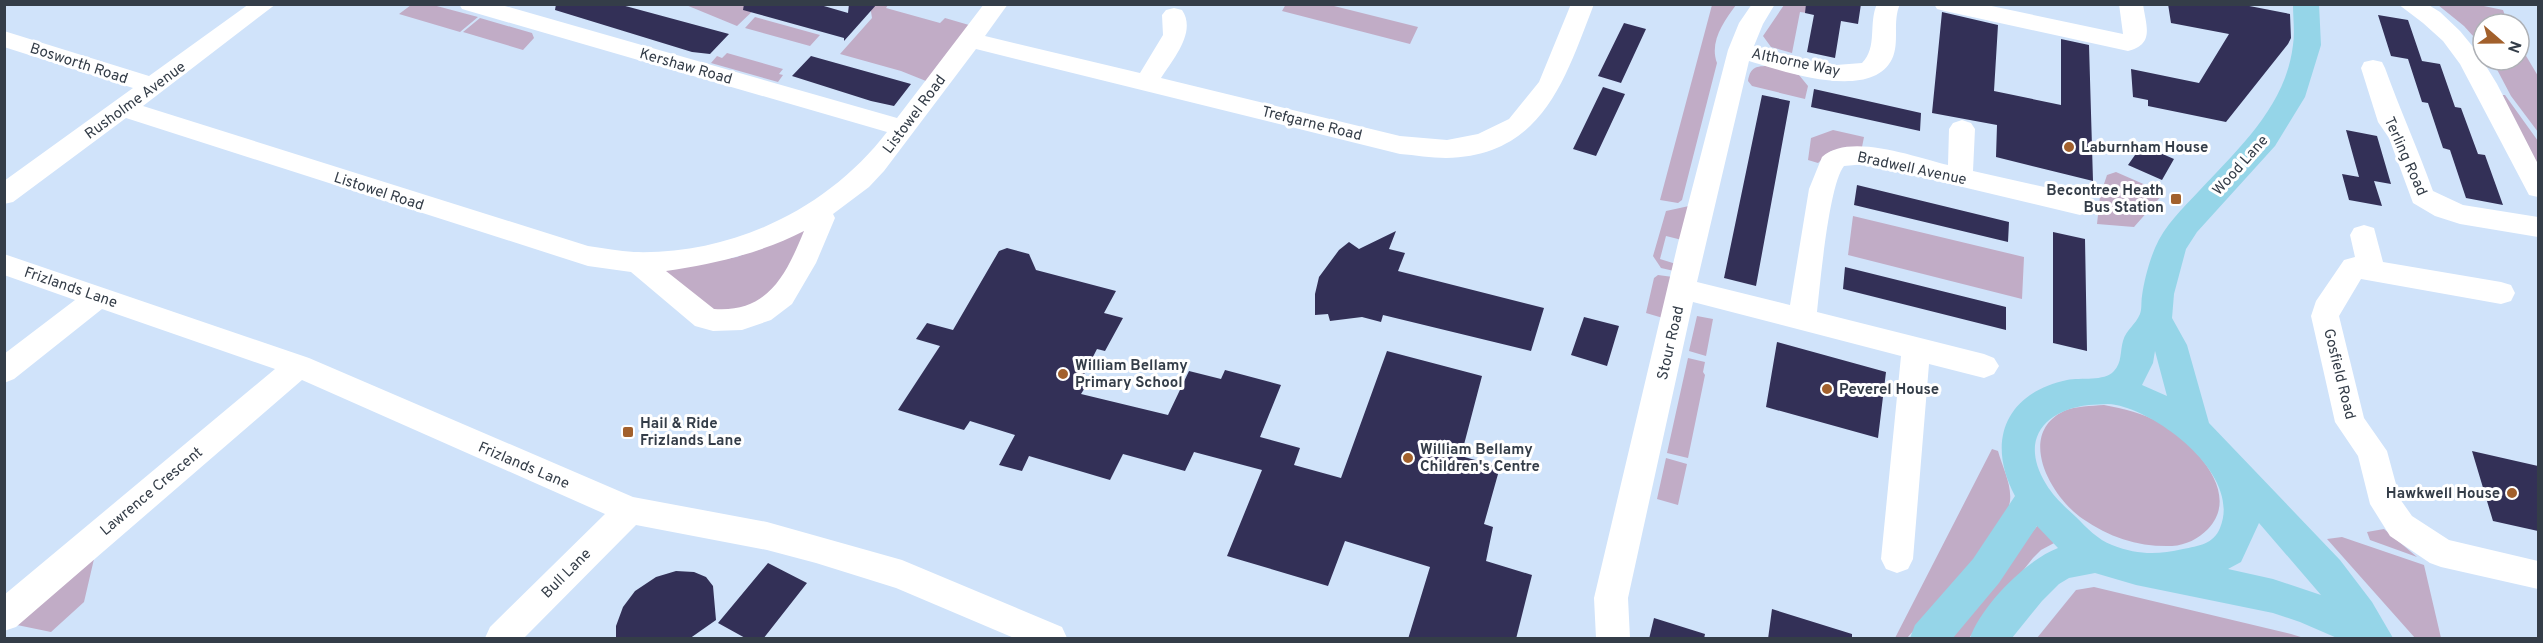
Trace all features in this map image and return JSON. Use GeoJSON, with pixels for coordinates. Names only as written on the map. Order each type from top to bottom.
{"type":"FeatureCollection","features":[{"type":"Feature","properties":{"kind":"main road","name":"Wood Lane"},"geometry":{"type":"LineString","coordinates":[[2115,391],[2128,379],[2136,363],[2140,339],[2156,318],[2158,294],[2171,248],[2187,224],[2265,139],[2291,97],[2302,68],[2307,45],[2306,4]]}},
{"type":"Feature","properties":{"kind":"main road"},"geometry":{"type":"LineString","coordinates":[[2156,318],[2170,345],[2193,428]]}},
{"type":"Feature","properties":{"kind":"main road"},"geometry":{"type":"LineString","coordinates":[[2095,556],[2049,515],[2034,496],[2020,469],[2017,451],[2025,419],[2038,406],[2064,394],[2115,391],[2165,411],[2193,428],[2214,448],[2232,472],[2278,518],[2353,602],[2374,638]]}},
{"type":"Feature","properties":{"kind":"main road"},"geometry":{"type":"LineString","coordinates":[[2156,572],[2210,560],[2228,550],[2243,515],[2239,492],[2232,472]]}},
{"type":"Feature","properties":{"kind":"main road"},"geometry":{"type":"LineString","coordinates":[[1929,639],[1972,591],[2013,532],[2034,496]]}},
{"type":"Feature","properties":{"kind":"main road"},"geometry":{"type":"LineString","coordinates":[[1989,639],[2033,584],[2053,567],[2073,559],[2095,556],[2156,572],[2286,600],[2348,624],[2374,638]]}},
{"type":"Feature","properties":{"kind":"street","name":"Rusholme Avenue"},"geometry":{"type":"LineString","coordinates":[[4,195],[265,4]]}},
{"type":"Feature","properties":{"kind":"street","name":"Kershaw Road"},"geometry":{"type":"LineString","coordinates":[[470,4],[903,128]]}},
{"type":"Feature","properties":{"kind":"street","name":"Listowel Road"},"geometry":{"type":"LineString","coordinates":[[123,108],[532,240],[588,256],[637,262],[720,251],[757,240],[818,212],[858,182],[903,128],[997,4]]}},
{"type":"Feature","properties":{"kind":"street","name":"Trefgarne Road"},"geometry":{"type":"LineString","coordinates":[[970,40],[1400,145],[1448,149],[1484,142],[1518,125],[1550,85],[1582,4]]}},
{"type":"Feature","properties":{"kind":"street","name":"Althorne Way"},"geometry":{"type":"LineString","coordinates":[[1764,4],[1751,23],[1740,50],[1840,75],[1872,68],[1881,56],[1889,4]]}},
{"type":"Feature","properties":{"kind":"street"},"geometry":{"type":"LineString","coordinates":[[1945,4],[2128,43],[2134,40],[2135,29],[2131,4]]}},
{"type":"Feature","properties":{"kind":"street"},"geometry":{"type":"LineString","coordinates":[[2409,4],[2434,17],[2463,46],[2538,188]]}},
{"type":"Feature","properties":{"kind":"street"},"geometry":{"type":"LineString","coordinates":[[1146,82],[1175,35],[1174,15]]}},
{"type":"Feature","properties":{"kind":"street","name":"Bosworth Road"},"geometry":{"type":"LineString","coordinates":[[4,39],[153,86]]}},
{"type":"Feature","properties":{"kind":"street","name":"Stour Road"},"geometry":{"type":"LineString","coordinates":[[1613,639],[1611,598],[1692,243],[1740,50]]}},
{"type":"Feature","properties":{"kind":"street","name":"Terling Road"},"geometry":{"type":"LineString","coordinates":[[2373,68],[2391,122],[2401,137],[2422,196],[2428,203],[2455,212],[2538,226]]}},
{"type":"Feature","properties":{"kind":"street"},"geometry":{"type":"LineString","coordinates":[[1960,178],[1962,129]]}},
{"type":"Feature","properties":{"kind":"street","name":"Bradwell Avenue"},"geometry":{"type":"LineString","coordinates":[[1802,319],[1823,187],[1830,164],[1842,155],[1866,155],[2080,205]]}},
{"type":"Feature","properties":{"kind":"street"},"geometry":{"type":"LineString","coordinates":[[637,262],[705,318],[714,321],[733,320],[764,311],[782,297],[818,233],[822,218],[818,212]]}},
{"type":"Feature","properties":{"kind":"street"},"geometry":{"type":"LineString","coordinates":[[2364,235],[2371,268],[2501,293]]}},
{"type":"Feature","properties":{"kind":"street","name":"Frizlands Lane"},"geometry":{"type":"LineString","coordinates":[[4,264],[299,366],[630,510],[767,536],[902,575],[1050,639]]}},
{"type":"Feature","properties":{"kind":"street","name":"Gosfield Road"},"geometry":{"type":"LineString","coordinates":[[2371,268],[2354,267],[2326,309],[2325,316],[2350,422],[2372,452],[2386,504],[2401,526],[2441,553],[2538,575]]}},
{"type":"Feature","properties":{"kind":"street"},"geometry":{"type":"LineString","coordinates":[[1682,289],[1984,366]]}},
{"type":"Feature","properties":{"kind":"street"},"geometry":{"type":"LineString","coordinates":[[4,371],[98,297]]}},
{"type":"Feature","properties":{"kind":"street"},"geometry":{"type":"LineString","coordinates":[[1897,559],[1916,349]]}},
{"type":"Feature","properties":{"kind":"street","name":"Lawrence Crescent"},"geometry":{"type":"LineString","coordinates":[[4,616],[299,366]]}},
{"type":"Feature","properties":{"kind":"street","name":"Bull Lane"},"geometry":{"type":"LineString","coordinates":[[502,639],[630,510]]}},
{"type":"Feature","properties":{"kind":"shaded area"},"geometry":{"type":"Polygon","coordinates":[[[433,4],[478,17],[460,32],[399,14],[411,5],[433,4]]]}},
{"type":"Feature","properties":{"kind":"shaded area"},"geometry":{"type":"Polygon","coordinates":[[[1286,4],[1330,5],[1418,27],[1410,44],[1282,11],[1286,4]]]}},
{"type":"Feature","properties":{"kind":"shaded area"},"geometry":{"type":"Polygon","coordinates":[[[686,5],[759,5],[737,26],[686,5]]]}},
{"type":"Feature","properties":{"kind":"shaded area"},"geometry":{"type":"Polygon","coordinates":[[[870,5],[888,5],[886,8],[940,23],[945,18],[969,25],[926,81],[901,71],[840,54],[872,18],[870,5]]]}},
{"type":"Feature","properties":{"kind":"shaded area"},"geometry":{"type":"Polygon","coordinates":[[[1712,5],[1736,5],[1716,40],[1717,63],[1682,200],[1678,203],[1660,200],[1712,5]]]}},
{"type":"Feature","properties":{"kind":"shaded area"},"geometry":{"type":"Polygon","coordinates":[[[1784,5],[1811,5],[1807,13],[1800,12],[1792,53],[1771,47],[1763,36],[1784,5]]]}},
{"type":"Feature","properties":{"kind":"shaded area"},"geometry":{"type":"Polygon","coordinates":[[[2438,5],[2479,5],[2503,10],[2504,12],[2471,12],[2471,34],[2438,5]]]}},
{"type":"Feature","properties":{"kind":"shaded area"},"geometry":{"type":"Polygon","coordinates":[[[755,17],[820,35],[810,46],[745,28],[755,17]]]}},
{"type":"Feature","properties":{"kind":"shaded area"},"geometry":{"type":"Polygon","coordinates":[[[480,18],[532,33],[534,38],[523,50],[463,32],[480,18]]]}},
{"type":"Feature","properties":{"kind":"shaded area"},"geometry":{"type":"Polygon","coordinates":[[[727,53],[783,69],[779,74],[783,75],[778,82],[711,63],[717,56],[722,58],[727,53]]]}},
{"type":"Feature","properties":{"kind":"shaded area"},"geometry":{"type":"Polygon","coordinates":[[[2531,64],[2538,76],[2538,132],[2511,96],[2498,72],[2531,72],[2531,64]]]}},
{"type":"Feature","properties":{"kind":"shaded area"},"geometry":{"type":"Polygon","coordinates":[[[1767,66],[1799,75],[1808,86],[1805,99],[1752,86],[1748,81],[1751,71],[1767,66]]]}},
{"type":"Feature","properties":{"kind":"shaded area"},"geometry":{"type":"Polygon","coordinates":[[[2499,95],[2505,95],[2538,141],[2538,170],[2499,95]]]}},
{"type":"Feature","properties":{"kind":"shaded area"},"geometry":{"type":"Polygon","coordinates":[[[1833,130],[1864,137],[1862,147],[1831,151],[1818,163],[1808,160],[1811,138],[1833,130]]]}},
{"type":"Feature","properties":{"kind":"shaded area"},"geometry":{"type":"Polygon","coordinates":[[[2116,172],[2164,193],[2134,227],[2097,224],[2100,196],[2107,175],[2116,172]]]}},
{"type":"Feature","properties":{"kind":"shaded area"},"geometry":{"type":"Polygon","coordinates":[[[1689,206],[1682,240],[1666,236],[1660,259],[1676,264],[1674,271],[1661,268],[1653,256],[1666,211],[1689,206]]]}},
{"type":"Feature","properties":{"kind":"shaded area"},"geometry":{"type":"Polygon","coordinates":[[[1853,216],[2024,257],[2022,299],[1848,255],[1853,216]]]}},
{"type":"Feature","properties":{"kind":"shaded area"},"geometry":{"type":"Polygon","coordinates":[[[807,228],[809,230],[770,299],[720,315],[663,270],[737,257],[807,228]]]}},
{"type":"Feature","properties":{"kind":"shaded area"},"geometry":{"type":"Polygon","coordinates":[[[1658,275],[1673,277],[1663,318],[1646,313],[1654,278],[1658,275]]]}},
{"type":"Feature","properties":{"kind":"shaded area"},"geometry":{"type":"Polygon","coordinates":[[[1697,316],[1713,319],[1706,356],[1689,351],[1697,316]]]}},
{"type":"Feature","properties":{"kind":"shaded area"},"geometry":{"type":"Polygon","coordinates":[[[1688,358],[1705,362],[1703,372],[1705,375],[1688,458],[1667,453],[1688,358]]]}},
{"type":"Feature","properties":{"kind":"shaded area"},"geometry":{"type":"Polygon","coordinates":[[[2104,405],[2140,414],[2160,423],[2186,442],[2209,469],[2220,499],[2217,515],[2208,529],[2200,536],[2187,543],[2172,546],[2148,545],[2125,540],[2093,526],[2060,497],[2050,482],[2044,466],[2040,450],[2042,435],[2049,422],[2064,411],[2104,405]]]}},
{"type":"Feature","properties":{"kind":"shaded area"},"geometry":{"type":"Polygon","coordinates":[[[1992,449],[1998,451],[2010,489],[2010,501],[2005,515],[1982,552],[1933,611],[1907,638],[1895,638],[1992,449]]]}},
{"type":"Feature","properties":{"kind":"shaded area"},"geometry":{"type":"Polygon","coordinates":[[[1666,458],[1687,464],[1678,505],[1657,499],[1666,458]]]}},
{"type":"Feature","properties":{"kind":"shaded area"},"geometry":{"type":"Polygon","coordinates":[[[2038,525],[2056,542],[2041,550],[2033,558],[1969,638],[1946,638],[2038,525]]]}},
{"type":"Feature","properties":{"kind":"shaded area"},"geometry":{"type":"Polygon","coordinates":[[[2384,529],[2417,557],[2370,540],[2367,532],[2384,529]]]}},
{"type":"Feature","properties":{"kind":"shaded area"},"geometry":{"type":"Polygon","coordinates":[[[2342,537],[2424,565],[2441,638],[2415,638],[2327,539],[2342,537]]]}},
{"type":"Feature","properties":{"kind":"shaded area"},"geometry":{"type":"Polygon","coordinates":[[[94,559],[84,602],[51,632],[17,625],[94,559]]]}},
{"type":"Feature","properties":{"kind":"shaded area"},"geometry":{"type":"Polygon","coordinates":[[[2094,587],[2304,638],[2037,638],[2076,590],[2094,587]]]}},
{"type":"Feature","properties":{"kind":"building"},"geometry":{"type":"Polygon","coordinates":[[[556,4],[618,4],[729,34],[710,54],[692,52],[555,10],[556,4]]]}},
{"type":"Feature","properties":{"kind":"building"},"geometry":{"type":"Polygon","coordinates":[[[744,4],[817,4],[848,13],[849,4],[877,4],[844,41],[844,38],[743,10],[744,4]]]}},
{"type":"Feature","properties":{"kind":"building"},"geometry":{"type":"Polygon","coordinates":[[[1806,4],[1861,4],[1858,24],[1841,21],[1835,58],[1807,52],[1814,15],[1805,13],[1806,4]]]}},
{"type":"Feature","properties":{"kind":"building"},"geometry":{"type":"Polygon","coordinates":[[[2168,4],[2239,4],[2290,14],[2291,38],[2288,44],[2226,122],[2148,106],[2148,100],[2133,97],[2131,69],[2199,83],[2229,34],[2171,23],[2168,4]]]}},
{"type":"Feature","properties":{"kind":"building"},"geometry":{"type":"Polygon","coordinates":[[[1942,12],[1998,25],[1994,91],[2061,105],[2061,39],[2089,45],[2093,181],[1996,157],[1997,125],[1932,113],[1942,12]]]}},
{"type":"Feature","properties":{"kind":"building"},"geometry":{"type":"Polygon","coordinates":[[[2378,15],[2408,20],[2422,61],[2440,64],[2455,107],[2461,108],[2478,154],[2485,155],[2503,205],[2466,198],[2450,150],[2443,148],[2428,103],[2422,102],[2408,59],[2391,56],[2378,15]]]}},
{"type":"Feature","properties":{"kind":"building"},"geometry":{"type":"Polygon","coordinates":[[[1624,23],[1646,29],[1621,83],[1598,76],[1624,23]]]}},
{"type":"Feature","properties":{"kind":"building"},"geometry":{"type":"Polygon","coordinates":[[[811,56],[911,84],[894,106],[792,76],[811,56]]]}},
{"type":"Feature","properties":{"kind":"building"},"geometry":{"type":"Polygon","coordinates":[[[1603,87],[1625,94],[1596,156],[1573,149],[1603,87]]]}},
{"type":"Feature","properties":{"kind":"building"},"geometry":{"type":"Polygon","coordinates":[[[1814,89],[1921,113],[1920,131],[1811,107],[1814,89]]]}},
{"type":"Feature","properties":{"kind":"building"},"geometry":{"type":"Polygon","coordinates":[[[1762,95],[1790,101],[1756,286],[1724,278],[1762,95]]]}},
{"type":"Feature","properties":{"kind":"building"},"geometry":{"type":"Polygon","coordinates":[[[2346,130],[2377,136],[2391,184],[2374,181],[2382,206],[2349,200],[2342,174],[2359,177],[2346,130]]]}},
{"type":"Feature","properties":{"kind":"building"},"geometry":{"type":"Polygon","coordinates":[[[2142,145],[2174,159],[2162,180],[2128,165],[2142,145]]]}},
{"type":"Feature","properties":{"kind":"building"},"geometry":{"type":"Polygon","coordinates":[[[1857,185],[2009,222],[2008,242],[1854,205],[1857,185]]]}},
{"type":"Feature","properties":{"kind":"building"},"geometry":{"type":"Polygon","coordinates":[[[1396,231],[1389,249],[1405,253],[1398,271],[1544,308],[1531,351],[1383,315],[1381,322],[1362,317],[1330,321],[1328,314],[1315,315],[1315,294],[1319,277],[1339,250],[1349,242],[1359,249],[1396,231]]]}},
{"type":"Feature","properties":{"kind":"building"},"geometry":{"type":"Polygon","coordinates":[[[2053,232],[2085,239],[2087,351],[2053,343],[2053,232]]]}},
{"type":"Feature","properties":{"kind":"building"},"geometry":{"type":"Polygon","coordinates":[[[1007,248],[1029,254],[1036,270],[1116,291],[1104,313],[1123,318],[1105,351],[1097,349],[1079,384],[1086,386],[1081,394],[1168,415],[1189,371],[1221,379],[1225,370],[1281,385],[1260,437],[1300,448],[1294,465],[1341,478],[1387,351],[1482,376],[1461,456],[1500,467],[1484,524],[1493,527],[1486,561],[1532,575],[1516,639],[1408,639],[1430,567],[1345,541],[1328,586],[1227,556],[1262,470],[1194,452],[1185,471],[1123,454],[1110,480],[1029,456],[1022,471],[999,465],[1015,435],[970,421],[964,430],[898,410],[940,346],[916,339],[927,323],[953,330],[999,251],[1007,248]]]}},
{"type":"Feature","properties":{"kind":"building"},"geometry":{"type":"Polygon","coordinates":[[[1845,267],[2006,307],[2006,330],[1843,289],[1845,267]]]}},
{"type":"Feature","properties":{"kind":"building"},"geometry":{"type":"Polygon","coordinates":[[[1584,317],[1619,326],[1607,366],[1571,355],[1584,317]]]}},
{"type":"Feature","properties":{"kind":"building","name":"Peverel House"},"geometry":{"type":"Polygon","coordinates":[[[1777,342],[1886,372],[1878,438],[1766,407],[1777,342]]]}},
{"type":"Feature","properties":{"kind":"building","name":"Hawkwell House"},"geometry":{"type":"Polygon","coordinates":[[[2472,451],[2538,466],[2538,531],[2493,521],[2472,451]]]}},
{"type":"Feature","properties":{"kind":"building"},"geometry":{"type":"Polygon","coordinates":[[[768,563],[807,583],[763,639],[747,639],[718,623],[768,563]]]}},
{"type":"Feature","properties":{"kind":"building"},"geometry":{"type":"Polygon","coordinates":[[[676,571],[694,572],[706,577],[713,586],[716,620],[689,639],[616,639],[616,626],[623,607],[635,591],[656,577],[676,571]]]}},
{"type":"Feature","properties":{"kind":"building"},"geometry":{"type":"Polygon","coordinates":[[[1772,609],[1852,634],[1852,639],[1768,639],[1772,609]]]}},
{"type":"Feature","properties":{"kind":"building"},"geometry":{"type":"Polygon","coordinates":[[[1654,618],[1705,634],[1704,639],[1649,639],[1654,618]]]}},
{"type":"Feature","properties":{"kind":"place","name":"Laburnham House"},"geometry":{"type":"Point","coordinates":[2069,147]}},
{"type":"Feature","properties":{"kind":"place","name":"Becontree Heath Bus Station"},"geometry":{"type":"Point","coordinates":[2176,199]}},
{"type":"Feature","properties":{"kind":"place","name":"William Bellamy Primary School"},"geometry":{"type":"Point","coordinates":[1063,374]}},
{"type":"Feature","properties":{"kind":"place","name":"Peverel House"},"geometry":{"type":"Point","coordinates":[1827,389]}},
{"type":"Feature","properties":{"kind":"place","name":"Hail & Ride Frizlands Lane"},"geometry":{"type":"Point","coordinates":[628,432]}},
{"type":"Feature","properties":{"kind":"place","name":"William Bellamy Children's Centre"},"geometry":{"type":"Point","coordinates":[1408,458]}},
{"type":"Feature","properties":{"kind":"place","name":"Hawkwell House"},"geometry":{"type":"Point","coordinates":[2512,493]}}]}
